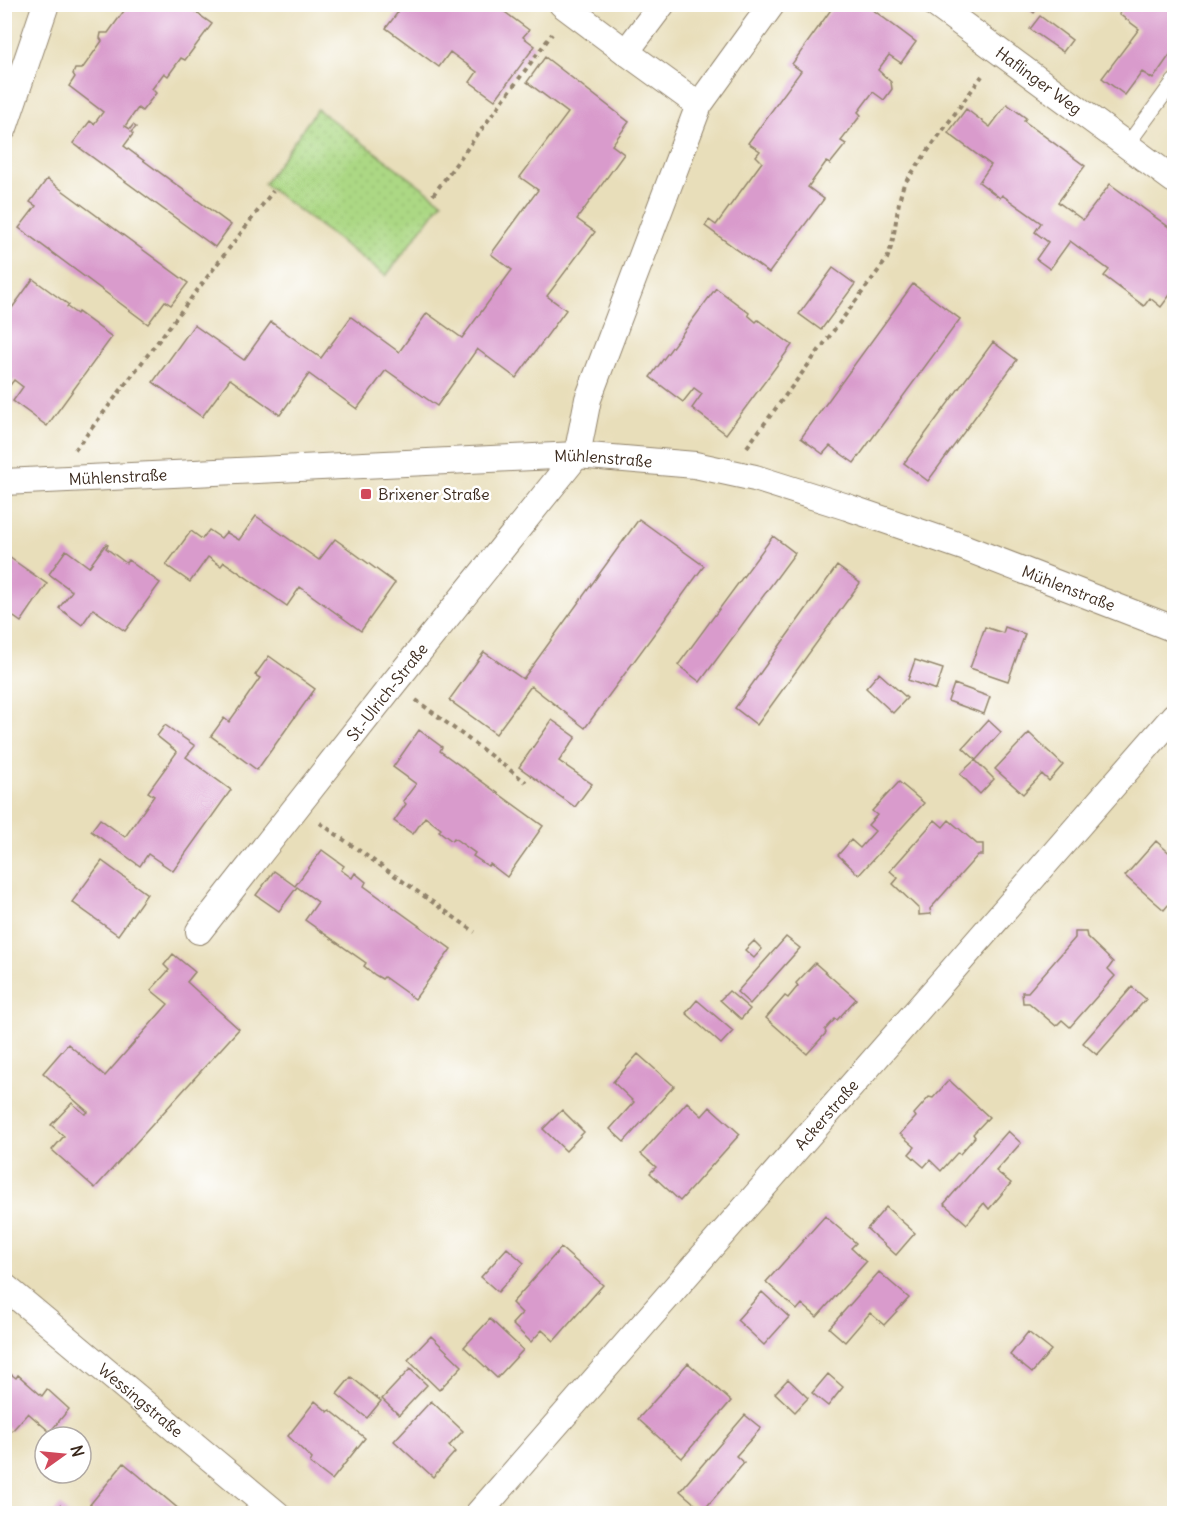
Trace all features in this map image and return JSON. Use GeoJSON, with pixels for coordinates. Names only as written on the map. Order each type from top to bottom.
{"type":"FeatureCollection","features":[{"type":"Feature","properties":{"kind":"street"},"geometry":{"type":"LineString","coordinates":[[4,128],[46,4]]}},
{"type":"Feature","properties":{"kind":"street"},"geometry":{"type":"LineString","coordinates":[[626,52],[662,4]]}},
{"type":"Feature","properties":{"kind":"street"},"geometry":{"type":"LineString","coordinates":[[577,455],[588,399],[699,105],[772,4]]}},
{"type":"Feature","properties":{"kind":"street"},"geometry":{"type":"LineString","coordinates":[[566,7],[699,105]]}},
{"type":"Feature","properties":{"kind":"street","name":"Haflinger Weg"},"geometry":{"type":"LineString","coordinates":[[947,8],[1000,52],[1174,180]]}},
{"type":"Feature","properties":{"kind":"street","name":"Mühlenstraße"},"geometry":{"type":"LineString","coordinates":[[4,482],[577,455],[695,465],[755,478],[963,547],[1174,629]]}},
{"type":"Feature","properties":{"kind":"street","name":"St.-Ulrich-Straße"},"geometry":{"type":"LineString","coordinates":[[199,932],[393,684],[577,455]]}},
{"type":"Feature","properties":{"kind":"street","name":"Ackerstraße"},"geometry":{"type":"LineString","coordinates":[[478,1514],[1174,716]]}},
{"type":"Feature","properties":{"kind":"street","name":"Wessingstraße"},"geometry":{"type":"LineString","coordinates":[[4,1286],[277,1514]]}},
{"type":"Feature","properties":{"kind":"lane"},"geometry":{"type":"LineString","coordinates":[[1127,145],[1174,81]]}},
{"type":"Feature","properties":{"kind":"path"},"geometry":{"type":"LineString","coordinates":[[433,195],[566,7]]}},
{"type":"Feature","properties":{"kind":"path"},"geometry":{"type":"LineString","coordinates":[[729,472],[887,259],[894,239],[898,200],[904,184],[1000,52]]}},
{"type":"Feature","properties":{"kind":"path"},"geometry":{"type":"LineString","coordinates":[[52,480],[273,191]]}},
{"type":"Feature","properties":{"kind":"path"},"geometry":{"type":"LineString","coordinates":[[393,684],[526,782]]}},
{"type":"Feature","properties":{"kind":"path"},"geometry":{"type":"LineString","coordinates":[[297,807],[475,932]]}},
{"type":"Feature","properties":{"kind":"green space"},"geometry":{"type":"Polygon","coordinates":[[[317,109],[442,202],[386,276],[264,184],[317,109]]]}},
{"type":"Feature","properties":{"kind":"building"},"geometry":{"type":"Polygon","coordinates":[[[129,4],[184,4],[212,24],[185,60],[181,58],[168,76],[164,73],[152,89],[156,93],[142,111],[138,108],[125,126],[130,129],[133,125],[136,127],[124,146],[231,225],[215,247],[73,143],[90,121],[94,124],[103,112],[69,86],[75,77],[73,74],[75,69],[82,69],[102,41],[101,33],[108,33],[129,4]]]}},
{"type":"Feature","properties":{"kind":"building"},"geometry":{"type":"Polygon","coordinates":[[[404,4],[494,4],[529,30],[523,37],[535,46],[495,100],[470,82],[477,72],[450,52],[439,67],[386,28],[404,4]]]}},
{"type":"Feature","properties":{"kind":"building"},"geometry":{"type":"Polygon","coordinates":[[[835,4],[865,4],[916,42],[901,63],[889,55],[878,70],[891,82],[892,89],[884,100],[873,92],[858,112],[861,115],[841,141],[846,144],[830,164],[826,162],[808,187],[824,199],[769,273],[705,226],[709,220],[716,225],[762,162],[756,156],[760,151],[748,143],[801,71],[792,64],[835,4]]]}},
{"type":"Feature","properties":{"kind":"building"},"geometry":{"type":"Polygon","coordinates":[[[1023,4],[1040,4],[1034,13],[1023,4]]]}},
{"type":"Feature","properties":{"kind":"building"},"geometry":{"type":"Polygon","coordinates":[[[1126,4],[1174,4],[1174,49],[1153,79],[1142,72],[1125,95],[1102,78],[1139,29],[1119,14],[1126,4]]]}},
{"type":"Feature","properties":{"kind":"building"},"geometry":{"type":"Polygon","coordinates":[[[1040,16],[1072,40],[1063,52],[1030,29],[1040,16]]]}},
{"type":"Feature","properties":{"kind":"building"},"geometry":{"type":"Polygon","coordinates":[[[545,57],[629,122],[612,145],[624,154],[577,219],[595,232],[547,296],[566,310],[516,378],[477,349],[437,406],[386,370],[357,409],[309,374],[280,415],[230,379],[202,417],[153,382],[194,325],[244,360],[271,322],[321,358],[351,317],[399,352],[427,313],[462,338],[512,270],[491,254],[538,190],[520,177],[568,113],[527,82],[545,57]]]}},
{"type":"Feature","properties":{"kind":"building"},"geometry":{"type":"Polygon","coordinates":[[[1007,104],[1026,118],[1024,121],[1085,166],[1058,202],[1083,220],[1110,184],[1174,231],[1174,292],[1161,307],[1150,298],[1144,306],[1104,276],[1109,270],[1070,241],[1050,269],[1036,259],[1048,242],[1035,232],[1041,223],[1002,195],[1000,198],[979,182],[991,165],[948,133],[966,109],[990,127],[1007,104]]]}},
{"type":"Feature","properties":{"kind":"building"},"geometry":{"type":"Polygon","coordinates":[[[47,179],[188,283],[171,305],[165,301],[148,324],[19,228],[36,206],[30,202],[47,179]]]}},
{"type":"Feature","properties":{"kind":"building"},"geometry":{"type":"Polygon","coordinates":[[[833,268],[855,284],[821,330],[799,314],[833,268]]]}},
{"type":"Feature","properties":{"kind":"building"},"geometry":{"type":"Polygon","coordinates":[[[33,279],[69,305],[67,307],[77,314],[78,312],[112,337],[47,426],[13,401],[23,387],[14,380],[4,393],[4,319],[33,279]]]}},
{"type":"Feature","properties":{"kind":"building"},"geometry":{"type":"Polygon","coordinates":[[[913,284],[960,319],[854,463],[830,446],[823,454],[801,438],[913,284]]]}},
{"type":"Feature","properties":{"kind":"building"},"geometry":{"type":"Polygon","coordinates":[[[716,288],[749,313],[748,315],[756,322],[758,320],[792,345],[726,434],[692,408],[702,394],[694,388],[683,402],[650,377],[716,288]]]}},
{"type":"Feature","properties":{"kind":"building"},"geometry":{"type":"Polygon","coordinates":[[[993,342],[1017,360],[928,481],[904,463],[993,342]]]}},
{"type":"Feature","properties":{"kind":"building"},"geometry":{"type":"Polygon","coordinates":[[[256,516],[319,560],[335,539],[395,583],[361,631],[300,587],[287,606],[224,562],[221,566],[208,557],[190,582],[166,565],[191,531],[202,539],[209,530],[221,538],[226,532],[239,540],[256,516]]]}},
{"type":"Feature","properties":{"kind":"building"},"geometry":{"type":"Polygon","coordinates":[[[639,519],[704,566],[585,728],[531,686],[496,734],[449,700],[484,652],[523,679],[639,519]]]}},
{"type":"Feature","properties":{"kind":"building"},"geometry":{"type":"Polygon","coordinates":[[[773,536],[795,553],[700,682],[678,665],[773,536]]]}},
{"type":"Feature","properties":{"kind":"building"},"geometry":{"type":"Polygon","coordinates":[[[106,544],[108,545],[106,548],[126,563],[128,560],[160,583],[125,631],[93,609],[82,625],[59,608],[72,591],[49,574],[66,550],[89,567],[106,544]]]}},
{"type":"Feature","properties":{"kind":"building"},"geometry":{"type":"Polygon","coordinates":[[[6,555],[47,584],[21,622],[4,610],[6,555]]]}},
{"type":"Feature","properties":{"kind":"building"},"geometry":{"type":"Polygon","coordinates":[[[837,566],[860,583],[757,725],[735,708],[837,566]]]}},
{"type":"Feature","properties":{"kind":"building"},"geometry":{"type":"Polygon","coordinates":[[[985,627],[1003,633],[1005,627],[1025,634],[1008,681],[970,668],[985,627]]]}},
{"type":"Feature","properties":{"kind":"building"},"geometry":{"type":"Polygon","coordinates":[[[269,656],[315,689],[257,770],[211,736],[224,718],[229,722],[260,678],[255,675],[269,656]]]}},
{"type":"Feature","properties":{"kind":"building"},"geometry":{"type":"Polygon","coordinates":[[[915,660],[943,669],[936,690],[908,680],[915,660]]]}},
{"type":"Feature","properties":{"kind":"building"},"geometry":{"type":"Polygon","coordinates":[[[879,673],[907,698],[893,713],[866,688],[879,673]]]}},
{"type":"Feature","properties":{"kind":"building"},"geometry":{"type":"Polygon","coordinates":[[[954,684],[990,697],[984,714],[948,701],[954,684]]]}},
{"type":"Feature","properties":{"kind":"building"},"geometry":{"type":"Polygon","coordinates":[[[552,720],[576,737],[559,761],[592,784],[575,807],[519,767],[552,720]]]}},
{"type":"Feature","properties":{"kind":"building"},"geometry":{"type":"Polygon","coordinates":[[[988,720],[1001,732],[976,760],[963,748],[988,720]]]}},
{"type":"Feature","properties":{"kind":"building"},"geometry":{"type":"Polygon","coordinates":[[[165,725],[195,746],[186,757],[231,790],[173,871],[148,854],[140,866],[91,831],[100,819],[125,837],[154,796],[148,792],[177,752],[157,736],[165,725]]]}},
{"type":"Feature","properties":{"kind":"building"},"geometry":{"type":"Polygon","coordinates":[[[419,730],[442,747],[440,751],[543,826],[507,877],[490,864],[488,866],[473,856],[475,853],[454,838],[452,841],[425,817],[413,834],[394,821],[406,804],[403,801],[416,784],[393,767],[419,730]]]}},
{"type":"Feature","properties":{"kind":"building"},"geometry":{"type":"Polygon","coordinates":[[[1029,733],[1063,765],[1049,781],[1042,774],[1023,794],[995,769],[1029,733]]]}},
{"type":"Feature","properties":{"kind":"building"},"geometry":{"type":"Polygon","coordinates":[[[975,760],[994,779],[980,794],[960,774],[975,760]]]}},
{"type":"Feature","properties":{"kind":"building"},"geometry":{"type":"Polygon","coordinates":[[[899,782],[924,803],[859,875],[838,855],[851,840],[860,848],[875,831],[868,825],[877,815],[872,811],[899,782]]]}},
{"type":"Feature","properties":{"kind":"building"},"geometry":{"type":"Polygon","coordinates":[[[935,820],[943,827],[949,820],[977,844],[983,844],[983,855],[978,855],[930,909],[931,914],[919,915],[919,909],[893,884],[898,878],[890,871],[935,820]]]}},
{"type":"Feature","properties":{"kind":"building"},"geometry":{"type":"Polygon","coordinates":[[[1156,841],[1174,857],[1174,898],[1164,910],[1125,876],[1156,841]]]}},
{"type":"Feature","properties":{"kind":"building"},"geometry":{"type":"Polygon","coordinates":[[[322,850],[344,866],[341,870],[352,878],[355,873],[366,882],[364,886],[451,949],[415,999],[384,977],[382,979],[375,975],[364,966],[366,963],[305,920],[318,902],[297,887],[279,911],[256,895],[274,871],[295,886],[322,850]]]}},
{"type":"Feature","properties":{"kind":"building"},"geometry":{"type":"Polygon","coordinates":[[[102,861],[147,894],[118,935],[72,902],[102,861]]]}},
{"type":"Feature","properties":{"kind":"building"},"geometry":{"type":"Polygon","coordinates":[[[1075,932],[1086,932],[1087,937],[1113,962],[1108,969],[1115,976],[1070,1027],[1062,1020],[1056,1026],[1029,1003],[1023,1003],[1022,992],[1028,992],[1075,938],[1075,932]]]}},
{"type":"Feature","properties":{"kind":"building"},"geometry":{"type":"Polygon","coordinates":[[[786,937],[800,948],[750,1004],[737,992],[786,937]]]}},
{"type":"Feature","properties":{"kind":"building"},"geometry":{"type":"Polygon","coordinates":[[[754,941],[762,949],[754,958],[745,950],[754,941]]]}},
{"type":"Feature","properties":{"kind":"building"},"geometry":{"type":"Polygon","coordinates":[[[173,954],[195,972],[187,982],[239,1029],[95,1188],[52,1150],[64,1136],[51,1125],[72,1103],[85,1114],[88,1112],[43,1073],[68,1044],[105,1076],[168,1004],[151,990],[169,970],[164,965],[173,954]]]}},
{"type":"Feature","properties":{"kind":"building"},"geometry":{"type":"Polygon","coordinates":[[[815,963],[856,999],[825,1030],[826,1033],[807,1054],[766,1018],[785,996],[788,998],[798,986],[796,983],[815,963]]]}},
{"type":"Feature","properties":{"kind":"building"},"geometry":{"type":"Polygon","coordinates":[[[1132,987],[1146,999],[1097,1055],[1083,1043],[1132,987]]]}},
{"type":"Feature","properties":{"kind":"building"},"geometry":{"type":"Polygon","coordinates":[[[729,991],[750,1009],[741,1019],[720,1000],[729,991]]]}},
{"type":"Feature","properties":{"kind":"building"},"geometry":{"type":"Polygon","coordinates":[[[697,1000],[733,1031],[721,1044],[686,1013],[697,1000]]]}},
{"type":"Feature","properties":{"kind":"building"},"geometry":{"type":"Polygon","coordinates":[[[638,1054],[674,1086],[624,1142],[610,1129],[634,1102],[613,1082],[638,1054]]]}},
{"type":"Feature","properties":{"kind":"building"},"geometry":{"type":"Polygon","coordinates":[[[949,1080],[989,1117],[973,1134],[975,1137],[960,1154],[957,1153],[941,1171],[930,1160],[924,1167],[909,1154],[915,1147],[900,1134],[916,1117],[914,1114],[929,1097],[933,1098],[949,1080]]]}},
{"type":"Feature","properties":{"kind":"building"},"geometry":{"type":"Polygon","coordinates":[[[687,1102],[702,1116],[710,1107],[740,1134],[680,1201],[650,1173],[656,1167],[641,1154],[687,1102]]]}},
{"type":"Feature","properties":{"kind":"building"},"geometry":{"type":"Polygon","coordinates":[[[562,1110],[584,1132],[566,1151],[543,1129],[562,1110]]]}},
{"type":"Feature","properties":{"kind":"building"},"geometry":{"type":"Polygon","coordinates":[[[1008,1131],[1021,1143],[996,1171],[1011,1183],[989,1209],[984,1203],[967,1224],[944,1204],[1008,1131]]]}},
{"type":"Feature","properties":{"kind":"building"},"geometry":{"type":"Polygon","coordinates":[[[886,1207],[915,1233],[896,1255],[867,1229],[886,1207]]]}},
{"type":"Feature","properties":{"kind":"building"},"geometry":{"type":"Polygon","coordinates":[[[825,1216],[856,1243],[851,1248],[866,1262],[817,1317],[802,1304],[797,1310],[766,1282],[825,1216]]]}},
{"type":"Feature","properties":{"kind":"building"},"geometry":{"type":"Polygon","coordinates":[[[507,1248],[524,1263],[498,1292],[481,1277],[507,1248]]]}},
{"type":"Feature","properties":{"kind":"building"},"geometry":{"type":"Polygon","coordinates":[[[561,1248],[603,1285],[554,1341],[542,1330],[531,1342],[512,1324],[522,1313],[512,1303],[561,1248]]]}},
{"type":"Feature","properties":{"kind":"building"},"geometry":{"type":"Polygon","coordinates":[[[879,1272],[909,1298],[884,1325],[870,1313],[845,1342],[829,1328],[879,1272]]]}},
{"type":"Feature","properties":{"kind":"building"},"geometry":{"type":"Polygon","coordinates":[[[762,1292],[789,1317],[764,1345],[737,1320],[762,1292]]]}},
{"type":"Feature","properties":{"kind":"building"},"geometry":{"type":"Polygon","coordinates":[[[490,1319],[523,1350],[497,1378],[464,1347],[490,1319]]]}},
{"type":"Feature","properties":{"kind":"building"},"geometry":{"type":"Polygon","coordinates":[[[1028,1332],[1051,1350],[1032,1373],[1010,1355],[1028,1332]]]}},
{"type":"Feature","properties":{"kind":"building"},"geometry":{"type":"Polygon","coordinates":[[[431,1336],[462,1366],[439,1390],[408,1360],[431,1336]]]}},
{"type":"Feature","properties":{"kind":"building"},"geometry":{"type":"Polygon","coordinates":[[[688,1363],[731,1401],[682,1458],[638,1419],[688,1363]]]}},
{"type":"Feature","properties":{"kind":"building"},"geometry":{"type":"Polygon","coordinates":[[[4,1369],[16,1378],[18,1375],[42,1396],[47,1389],[69,1409],[56,1425],[42,1425],[28,1413],[12,1431],[4,1425],[4,1369]]]}},
{"type":"Feature","properties":{"kind":"building"},"geometry":{"type":"Polygon","coordinates":[[[410,1369],[427,1385],[399,1415],[382,1399],[410,1369]]]}},
{"type":"Feature","properties":{"kind":"building"},"geometry":{"type":"Polygon","coordinates":[[[828,1374],[843,1387],[828,1406],[812,1393],[828,1374]]]}},
{"type":"Feature","properties":{"kind":"building"},"geometry":{"type":"Polygon","coordinates":[[[351,1377],[381,1401],[367,1418],[337,1394],[351,1377]]]}},
{"type":"Feature","properties":{"kind":"building"},"geometry":{"type":"Polygon","coordinates":[[[788,1379],[808,1398],[795,1412],[775,1393],[788,1379]]]}},
{"type":"Feature","properties":{"kind":"building"},"geometry":{"type":"Polygon","coordinates":[[[315,1401],[365,1438],[332,1480],[310,1463],[312,1459],[288,1436],[315,1401]]]}},
{"type":"Feature","properties":{"kind":"building"},"geometry":{"type":"Polygon","coordinates":[[[431,1401],[463,1431],[449,1446],[455,1452],[433,1477],[394,1441],[431,1401]]]}},
{"type":"Feature","properties":{"kind":"building"},"geometry":{"type":"Polygon","coordinates":[[[745,1415],[761,1428],[736,1456],[744,1463],[703,1511],[680,1491],[745,1415]]]}},
{"type":"Feature","properties":{"kind":"building"},"geometry":{"type":"Polygon","coordinates":[[[124,1463],[181,1511],[179,1514],[96,1514],[88,1507],[124,1463]]]}},
{"type":"Feature","properties":{"kind":"building"},"geometry":{"type":"Polygon","coordinates":[[[60,1505],[69,1514],[53,1514],[60,1505]]]}},
{"type":"Feature","properties":{"kind":"place","name":"Brixener Straße"},"geometry":{"type":"Point","coordinates":[366,494]}}]}
